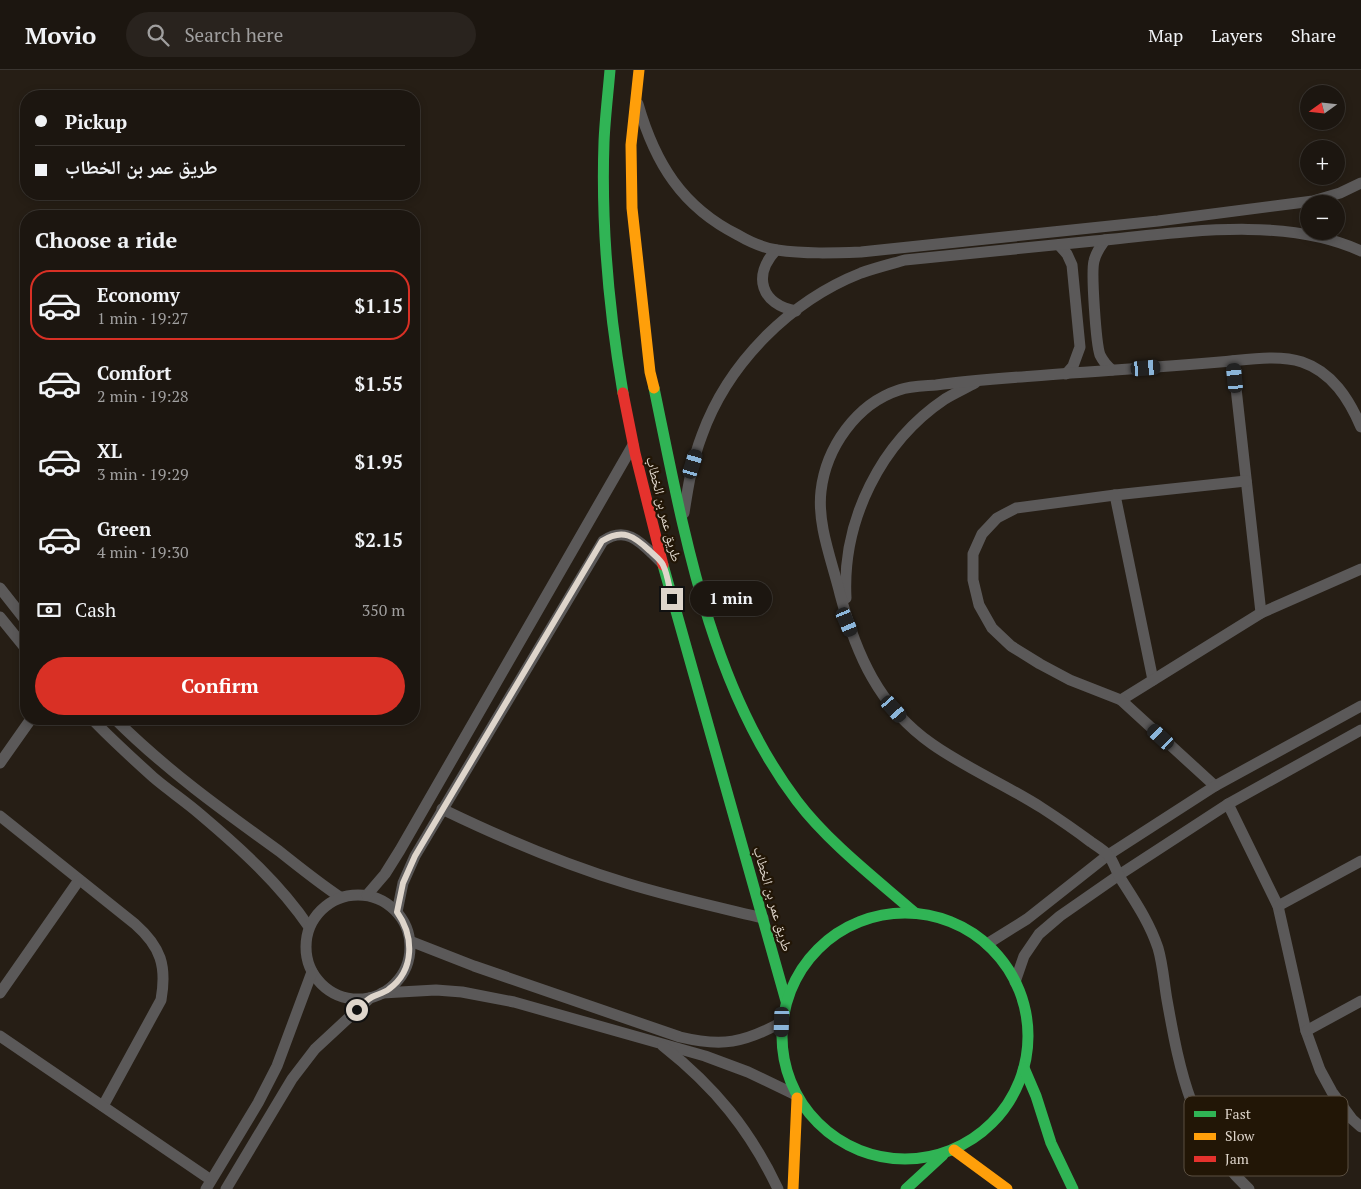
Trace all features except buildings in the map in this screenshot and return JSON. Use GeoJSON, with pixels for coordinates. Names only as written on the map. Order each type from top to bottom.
{"type":"FeatureCollection","features":[{"type":"Feature","properties":{"kind":"street","name":"طريق عمر بن الخطاب"},"geometry":{"type":"LineString","coordinates":[[610,70],[604,143],[607,261],[618,359],[633,445],[663,563],[786,1001]]}},
{"type":"Feature","properties":{"kind":"street","name":"طريق عمر بن الخطاب"},"geometry":{"type":"LineString","coordinates":[[639,70],[631,145],[632,208],[650,372],[683,525],[715,638],[737,697],[763,752],[798,803],[840,848],[915,913]]}},
{"type":"Feature","properties":{"kind":"street"},"geometry":{"type":"LineString","coordinates":[[636,97],[655,151],[668,174],[685,196],[704,214],[726,229],[750,241],[776,250],[818,253],[861,252],[1158,221],[1313,201],[1358,186]]}},
{"type":"Feature","properties":{"kind":"street"},"geometry":{"type":"LineString","coordinates":[[683,525],[689,479],[702,434],[722,392],[749,355],[782,322],[819,294],[861,274],[905,260],[1215,229],[1298,232],[1328,239],[1361,252]]}},
{"type":"Feature","properties":{"kind":"street"},"geometry":{"type":"LineString","coordinates":[[1105,240],[1097,250],[1093,263],[1093,276],[1098,346],[1105,364],[1112,370]]}},
{"type":"Feature","properties":{"kind":"street"},"geometry":{"type":"LineString","coordinates":[[1059,245],[1067,254],[1072,265],[1080,347],[1073,366],[1066,374]]}},
{"type":"Feature","properties":{"kind":"street"},"geometry":{"type":"LineString","coordinates":[[776,250],[766,260],[762,274],[764,288],[771,300],[782,308],[796,311]]}},
{"type":"Feature","properties":{"kind":"street"},"geometry":{"type":"LineString","coordinates":[[1189,1096],[1172,1029],[1158,950],[1143,912],[1108,855],[1057,817],[930,743],[903,720],[870,678],[847,622],[821,520],[820,494],[825,469],[835,445],[852,421],[874,402],[900,390],[983,379],[1262,358],[1301,362],[1321,372],[1340,388],[1352,405],[1361,426]]}},
{"type":"Feature","properties":{"kind":"street"},"geometry":{"type":"LineString","coordinates":[[1233,361],[1261,613]]}},
{"type":"Feature","properties":{"kind":"street"},"geometry":{"type":"LineString","coordinates":[[847,622],[845,579],[851,536],[864,496],[885,458],[912,426],[945,399],[983,379]]}},
{"type":"Feature","properties":{"kind":"street"},"geometry":{"type":"LineString","coordinates":[[367,895],[385,874],[400,850],[633,445]]}},
{"type":"Feature","properties":{"kind":"street"},"geometry":{"type":"LineString","coordinates":[[1215,786],[1121,700],[1070,680],[1040,664],[1011,646],[992,628],[980,605],[973,580],[973,554],[982,534],[997,518],[1016,508],[1246,481]]}},
{"type":"Feature","properties":{"kind":"street"},"geometry":{"type":"LineString","coordinates":[[1114,495],[1153,680]]}},
{"type":"Feature","properties":{"kind":"street"},"geometry":{"type":"LineString","coordinates":[[397,912],[401,890],[408,869],[602,541],[618,534],[627,535],[642,543],[663,563]]}},
{"type":"Feature","properties":{"kind":"street"},"geometry":{"type":"LineString","coordinates":[[1121,700],[1261,613],[1361,569]]}},
{"type":"Feature","properties":{"kind":"street"},"geometry":{"type":"LineString","coordinates":[[0,588],[20,613]]}},
{"type":"Feature","properties":{"kind":"street"},"geometry":{"type":"LineString","coordinates":[[0,616],[20,641]]}},
{"type":"Feature","properties":{"kind":"street"},"geometry":{"type":"LineString","coordinates":[[986,944],[1028,919],[1108,855],[1215,786],[1361,706]]}},
{"type":"Feature","properties":{"kind":"street"},"geometry":{"type":"LineString","coordinates":[[0,763],[27,725]]}},
{"type":"Feature","properties":{"kind":"street"},"geometry":{"type":"LineString","coordinates":[[98,725],[154,778],[200,814],[250,859],[290,901],[309,927]]}},
{"type":"Feature","properties":{"kind":"street"},"geometry":{"type":"LineString","coordinates":[[121,725],[208,801],[340,897]]}},
{"type":"Feature","properties":{"kind":"street"},"geometry":{"type":"LineString","coordinates":[[1015,982],[1024,956],[1039,934],[1060,916],[1228,804],[1361,730]]}},
{"type":"Feature","properties":{"kind":"street"},"geometry":{"type":"LineString","coordinates":[[1228,804],[1278,906],[1306,1031],[1320,1070],[1335,1096]]}},
{"type":"Feature","properties":{"kind":"street"},"geometry":{"type":"LineString","coordinates":[[442,810],[557,859],[624,883],[693,902],[763,918]]}},
{"type":"Feature","properties":{"kind":"street"},"geometry":{"type":"LineString","coordinates":[[0,816],[148,936],[157,950],[163,966],[164,983],[161,1000],[104,1106]]}},
{"type":"Feature","properties":{"kind":"street"},"geometry":{"type":"LineString","coordinates":[[1278,906],[1361,861]]}},
{"type":"Feature","properties":{"kind":"street"},"geometry":{"type":"LineString","coordinates":[[0,993],[79,880]]}},
{"type":"Feature","properties":{"kind":"street"},"geometry":{"type":"LineString","coordinates":[[358,894],[367,895],[378,898],[397,912],[408,930],[410,952],[404,972],[391,987],[370,998],[348,998],[336,995],[318,981],[312,972],[305,950],[306,938],[309,927],[322,908],[340,897],[358,894]]}},
{"type":"Feature","properties":{"kind":"street"},"geometry":{"type":"LineString","coordinates":[[906,1189],[949,1152],[973,1139],[991,1125],[1005,1108],[1016,1089],[1024,1068],[1028,1046],[1023,1002],[1015,982],[998,955],[971,932],[953,922],[915,913],[887,914],[860,921],[835,934],[814,952],[797,975],[786,1001],[781,1040],[788,1078],[796,1096],[818,1125],[845,1145],[877,1157],[910,1160],[949,1152],[1006,1189]]}},
{"type":"Feature","properties":{"kind":"street"},"geometry":{"type":"LineString","coordinates":[[410,941],[474,966],[661,1031],[701,1042],[723,1043],[744,1040],[782,1022]]}},
{"type":"Feature","properties":{"kind":"street"},"geometry":{"type":"LineString","coordinates":[[0,1036],[104,1106],[209,1184],[258,1102],[277,1066],[312,972]]}},
{"type":"Feature","properties":{"kind":"street"},"geometry":{"type":"LineString","coordinates":[[382,993],[436,990],[488,996],[682,1049],[727,1064],[796,1096]]}},
{"type":"Feature","properties":{"kind":"street"},"geometry":{"type":"LineString","coordinates":[[226,1189],[292,1079],[315,1049],[370,998]]}},
{"type":"Feature","properties":{"kind":"street"},"geometry":{"type":"LineString","coordinates":[[1306,1031],[1361,1001]]}},
{"type":"Feature","properties":{"kind":"street"},"geometry":{"type":"LineString","coordinates":[[660,1044],[686,1064],[731,1110],[750,1136],[778,1189]]}},
{"type":"Feature","properties":{"kind":"street"},"geometry":{"type":"LineString","coordinates":[[1024,1068],[1036,1096],[1051,1143],[1073,1189]]}},
{"type":"Feature","properties":{"kind":"street"},"geometry":{"type":"LineString","coordinates":[[793,1189],[796,1096]]}},
{"type":"Feature","properties":{"kind":"street"},"geometry":{"type":"LineString","coordinates":[[1348,1114],[1361,1127]]}},
{"type":"Feature","properties":{"kind":"street"},"geometry":{"type":"LineString","coordinates":[[1236,1176],[1249,1189]]}},
{"type":"Feature","properties":{"kind":"traffic: fast"},"geometry":{"type":"LineString","coordinates":[[610,70],[603,174],[605,237],[610,300],[623,393]]}},
{"type":"Feature","properties":{"kind":"traffic: fast"},"geometry":{"type":"LineString","coordinates":[[654,388],[676,495],[703,603],[721,656],[742,707],[767,756],[809,816],[853,860],[915,913]]}},
{"type":"Feature","properties":{"kind":"traffic: fast"},"geometry":{"type":"LineString","coordinates":[[663,565],[786,1001]]}},
{"type":"Feature","properties":{"kind":"traffic: fast"},"geometry":{"type":"LineString","coordinates":[[917,913],[941,918],[963,927],[974,933],[992,949],[1008,967],[1019,989],[1026,1012],[1028,1036],[1026,1060],[1019,1083],[1008,1105],[992,1123],[974,1139],[941,1154],[917,1159],[893,1159],[869,1154],[836,1139],[802,1105],[791,1083],[784,1060],[782,1024],[787,1000],[802,967],[836,933],[858,922],[881,915],[917,913]]}},
{"type":"Feature","properties":{"kind":"traffic: fast"},"geometry":{"type":"LineString","coordinates":[[1024,1068],[1036,1096],[1051,1143],[1073,1189]]}},
{"type":"Feature","properties":{"kind":"traffic: fast"},"geometry":{"type":"LineString","coordinates":[[906,1189],[943,1155]]}},
{"type":"Feature","properties":{"kind":"traffic: slow"},"geometry":{"type":"LineString","coordinates":[[639,70],[631,145],[632,208],[650,372],[654,388]]}},
{"type":"Feature","properties":{"kind":"traffic: slow"},"geometry":{"type":"LineString","coordinates":[[793,1189],[797,1098]]}},
{"type":"Feature","properties":{"kind":"traffic: slow"},"geometry":{"type":"LineString","coordinates":[[954,1150],[1007,1189]]}},
{"type":"Feature","properties":{"kind":"traffic: jam"},"geometry":{"type":"LineString","coordinates":[[623,393],[635,453],[663,565]]}},
{"type":"Feature","properties":{"kind":"route"},"geometry":{"type":"LineString","coordinates":[[357,1010],[370,998],[391,987],[404,972],[410,952],[410,941],[408,930],[397,912],[399,897],[408,869],[602,541],[618,534],[627,535],[642,543],[663,563],[672,599]]}}]}
